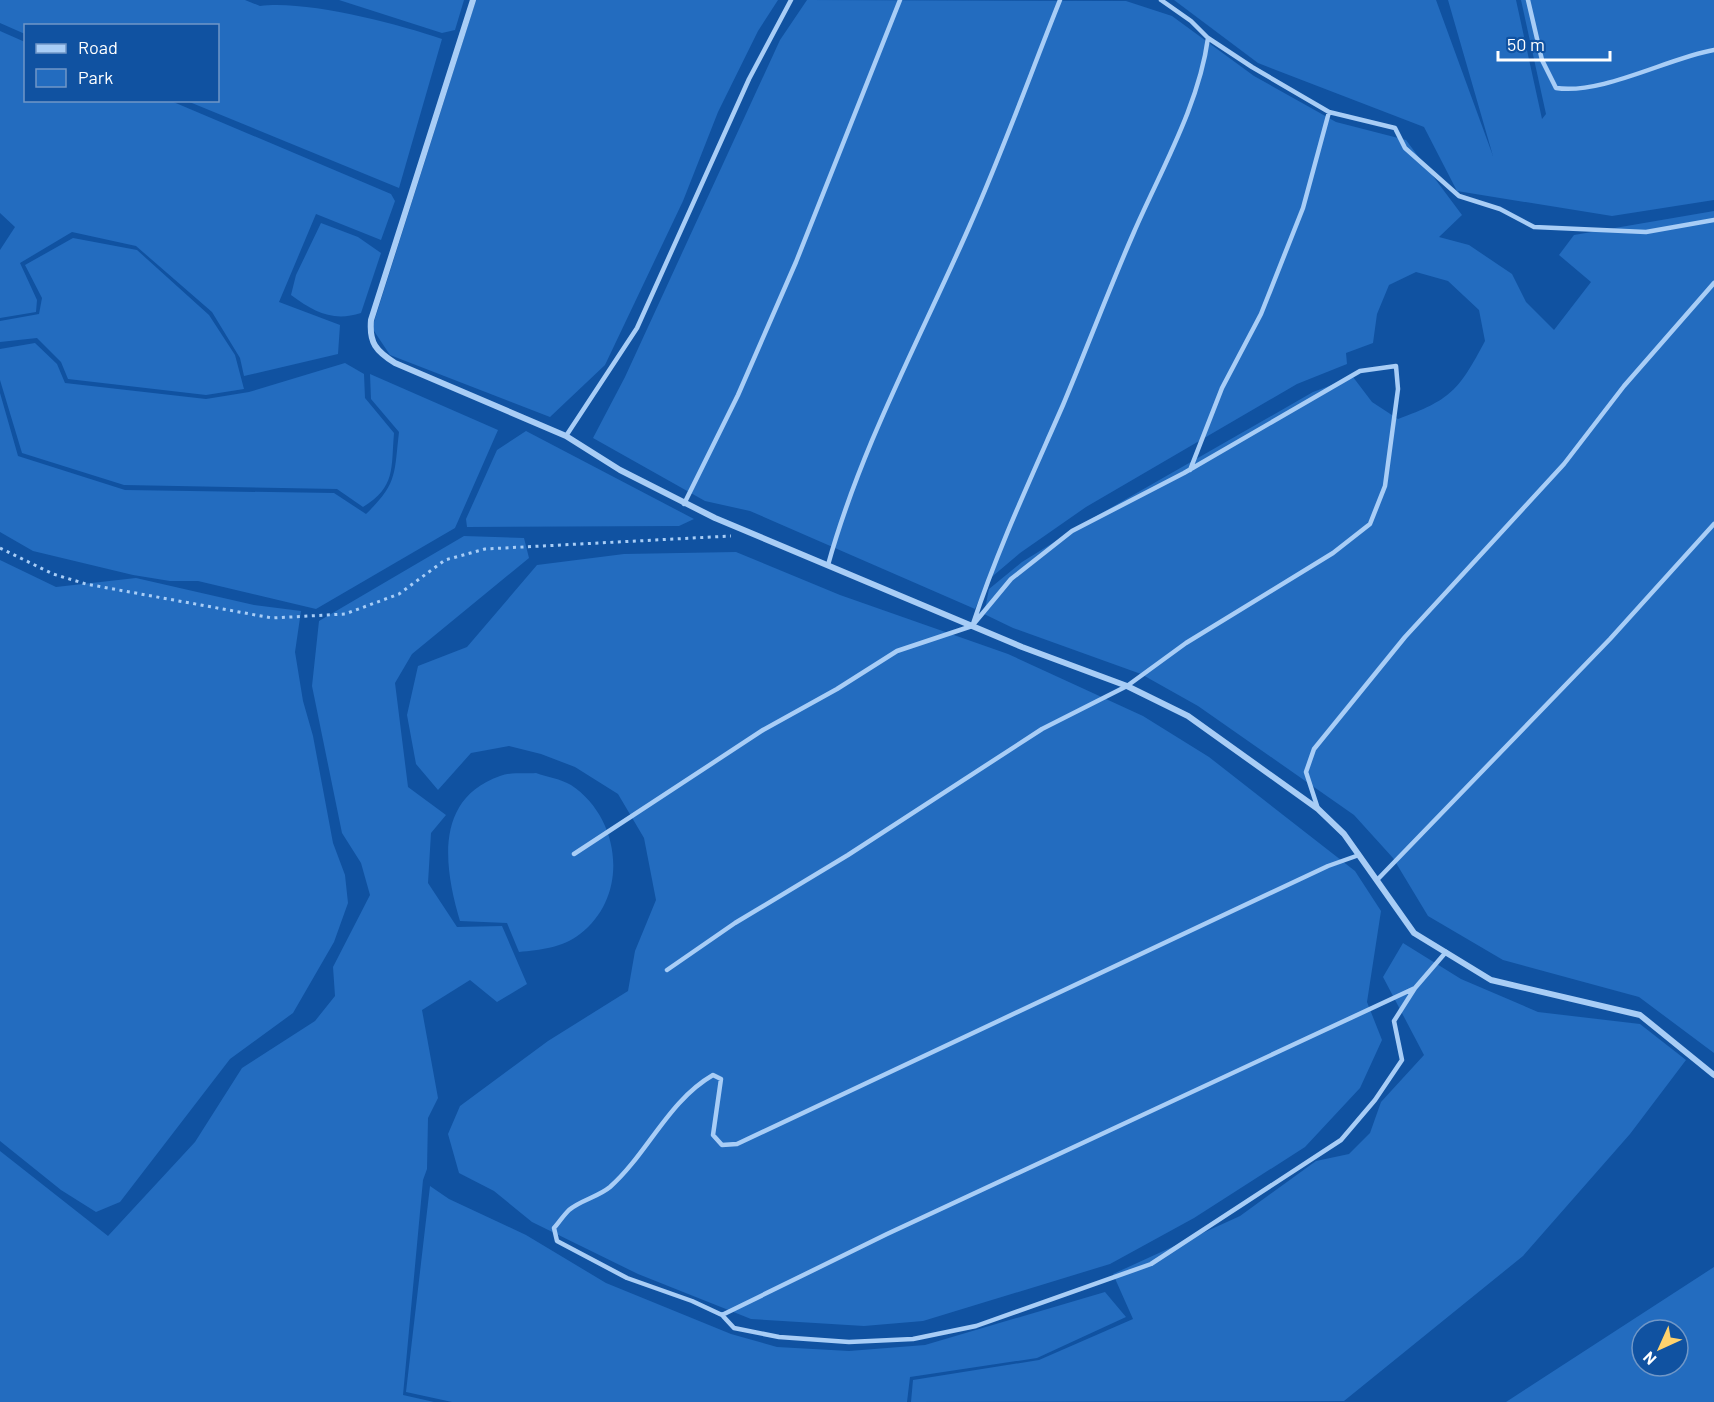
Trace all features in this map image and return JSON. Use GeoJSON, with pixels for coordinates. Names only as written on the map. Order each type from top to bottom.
{"type":"FeatureCollection","features":[{"type":"Feature","properties":{"kind":"street"},"geometry":{"type":"LineString","coordinates":[[473,0],[370,320],[371,342],[378,352],[395,363],[566,436],[620,470],[684,504],[972,626],[1126,686],[1188,716],[1318,809],[1344,834],[1414,933],[1491,980],[1640,1015],[1714,1075]]}},
{"type":"Feature","properties":{"kind":"lane"},"geometry":{"type":"LineString","coordinates":[[566,436],[637,328],[749,79],[791,0]]}},
{"type":"Feature","properties":{"kind":"lane"},"geometry":{"type":"LineString","coordinates":[[684,504],[738,395],[796,262],[900,0]]}},
{"type":"Feature","properties":{"kind":"lane"},"geometry":{"type":"LineString","coordinates":[[828,565],[837,535],[890,395],[971,223],[1060,0]]}},
{"type":"Feature","properties":{"kind":"lane"},"geometry":{"type":"LineString","coordinates":[[1161,0],[1191,21],[1208,38],[1252,67],[1329,111],[1395,128],[1405,148],[1459,196],[1500,209],[1534,227],[1646,232],[1714,220]]}},
{"type":"Feature","properties":{"kind":"lane"},"geometry":{"type":"LineString","coordinates":[[1528,0],[1542,60],[1556,88],[1570,90],[1643,73],[1714,50]]}},
{"type":"Feature","properties":{"kind":"lane"},"geometry":{"type":"LineString","coordinates":[[972,626],[1011,518],[1053,428],[1089,344],[1109,288],[1183,120],[1205,64],[1208,38]]}},
{"type":"Feature","properties":{"kind":"lane"},"geometry":{"type":"LineString","coordinates":[[1190,470],[1222,388],[1261,314],[1303,208],[1329,111]]}},
{"type":"Feature","properties":{"kind":"lane"},"geometry":{"type":"LineString","coordinates":[[1318,809],[1306,772],[1320,741],[1406,637],[1564,464],[1624,386],[1714,283]]}},
{"type":"Feature","properties":{"kind":"lane"},"geometry":{"type":"LineString","coordinates":[[574,854],[714,760],[837,689],[897,651],[972,626],[1011,579],[1072,531],[1190,470],[1360,371],[1396,366],[1398,389],[1385,486],[1370,524],[1333,553],[1186,643],[1126,686],[1042,729],[848,855],[735,924],[667,970]]}},
{"type":"Feature","properties":{"kind":"lane"},"geometry":{"type":"LineString","coordinates":[[1378,879],[1610,639],[1714,524]]}},
{"type":"Feature","properties":{"kind":"lane"},"geometry":{"type":"LineString","coordinates":[[1360,855],[1328,866],[1067,992],[737,1144],[722,1144],[713,1135],[721,1079],[713,1075],[699,1083],[677,1104],[633,1162],[608,1189],[570,1209],[554,1228],[557,1241],[627,1278],[692,1300],[722,1315],[734,1328],[779,1337],[849,1342],[913,1339],[1004,1317],[1151,1264],[1341,1140],[1375,1100],[1402,1060],[1394,1021],[1415,988],[1446,952]]}},
{"type":"Feature","properties":{"kind":"lane"},"geometry":{"type":"LineString","coordinates":[[722,1315],[886,1234],[1415,988]]}},
{"type":"Feature","properties":{"kind":"path"},"geometry":{"type":"LineString","coordinates":[[0,548],[53,574],[86,584],[272,618],[345,614],[399,594],[445,560],[485,549],[733,536]]}},
{"type":"Feature","properties":{"kind":"green space"},"geometry":{"type":"Polygon","coordinates":[[[0,0],[245,0],[260,6],[301,6],[351,14],[442,39],[399,188],[189,102],[219,102],[219,24],[24,24],[24,34],[0,23],[0,0]]]}},
{"type":"Feature","properties":{"kind":"green space"},"geometry":{"type":"Polygon","coordinates":[[[339,0],[464,0],[455,30],[442,33],[339,0]]]}},
{"type":"Feature","properties":{"kind":"green space"},"geometry":{"type":"Polygon","coordinates":[[[476,0],[778,0],[758,31],[718,112],[683,201],[605,365],[550,417],[390,355],[372,328],[476,0]]]}},
{"type":"Feature","properties":{"kind":"green space"},"geometry":{"type":"Polygon","coordinates":[[[807,0],[1126,1],[1172,16],[1254,76],[1336,122],[1406,140],[1462,215],[1439,237],[1469,245],[1512,274],[1526,302],[1554,330],[1591,282],[1559,255],[1574,235],[1714,211],[1714,1053],[1639,997],[1503,960],[1428,916],[1393,858],[1354,815],[1198,706],[1141,674],[1013,628],[984,614],[989,589],[1022,562],[1093,518],[1313,392],[1353,377],[1372,402],[1398,419],[1442,399],[1460,382],[1485,341],[1479,310],[1448,281],[1416,272],[1389,285],[1377,314],[1373,343],[1346,353],[1347,364],[1297,384],[1086,507],[1020,553],[987,581],[975,609],[750,511],[705,501],[593,438],[625,377],[780,40],[807,0]]]}},
{"type":"Feature","properties":{"kind":"green space"},"geometry":{"type":"Polygon","coordinates":[[[1174,0],[1436,0],[1493,156],[1448,0],[1516,0],[1542,119],[1546,114],[1521,0],[1714,0],[1714,200],[1612,216],[1457,191],[1424,127],[1258,63],[1174,0]]]}},
{"type":"Feature","properties":{"kind":"green space"},"geometry":{"type":"Polygon","coordinates":[[[0,31],[24,42],[24,102],[173,102],[391,194],[395,201],[381,240],[316,214],[279,302],[340,325],[338,354],[244,376],[240,358],[212,312],[136,246],[72,232],[20,263],[37,300],[36,312],[0,318],[0,250],[15,227],[0,213],[0,31]]]}},
{"type":"Feature","properties":{"kind":"green space"},"geometry":{"type":"Polygon","coordinates":[[[321,223],[358,237],[381,253],[361,313],[351,316],[324,314],[291,295],[296,275],[321,223]]]}},
{"type":"Feature","properties":{"kind":"green space"},"geometry":{"type":"Polygon","coordinates":[[[73,238],[137,250],[209,315],[235,355],[244,389],[206,395],[68,379],[61,362],[37,338],[0,342],[0,321],[39,314],[42,298],[25,265],[73,238]]]}},
{"type":"Feature","properties":{"kind":"green space"},"geometry":{"type":"Polygon","coordinates":[[[35,343],[57,364],[65,383],[206,399],[249,392],[345,363],[364,374],[365,398],[394,433],[392,467],[387,484],[374,500],[363,507],[337,489],[124,485],[22,453],[0,380],[0,349],[35,343]]]}},
{"type":"Feature","properties":{"kind":"green space"},"geometry":{"type":"Polygon","coordinates":[[[370,374],[498,430],[455,528],[316,609],[198,581],[170,581],[133,575],[33,551],[0,532],[0,393],[18,456],[125,490],[334,493],[366,514],[384,494],[393,477],[399,432],[371,399],[370,374]]]}},
{"type":"Feature","properties":{"kind":"green space"},"geometry":{"type":"Polygon","coordinates":[[[526,431],[694,519],[679,526],[467,527],[466,519],[497,450],[526,431]]]}},
{"type":"Feature","properties":{"kind":"green space"},"geometry":{"type":"Polygon","coordinates":[[[464,536],[524,538],[529,558],[412,654],[395,683],[408,787],[446,815],[431,833],[428,883],[457,927],[502,926],[527,984],[497,1002],[470,980],[422,1010],[438,1098],[428,1118],[427,1169],[423,1180],[403,1395],[434,1402],[0,1402],[0,1151],[108,1236],[195,1142],[242,1068],[315,1021],[335,996],[333,967],[370,895],[361,863],[342,833],[312,686],[319,621],[464,536]]]}},
{"type":"Feature","properties":{"kind":"green space"},"geometry":{"type":"Polygon","coordinates":[[[736,552],[840,595],[1008,654],[1143,716],[1209,757],[1355,871],[1381,911],[1367,1002],[1382,1040],[1360,1088],[1305,1147],[1194,1218],[1110,1264],[923,1321],[864,1326],[751,1319],[638,1274],[532,1222],[494,1191],[459,1173],[448,1134],[460,1106],[548,1041],[628,991],[635,951],[656,900],[644,838],[618,794],[575,767],[541,754],[509,746],[471,753],[438,790],[416,764],[407,715],[418,666],[467,647],[537,565],[624,554],[736,552]]]}},
{"type":"Feature","properties":{"kind":"green space"},"geometry":{"type":"Polygon","coordinates":[[[0,560],[56,587],[136,578],[254,605],[301,611],[295,652],[303,701],[313,736],[333,843],[345,875],[348,903],[334,942],[293,1013],[230,1059],[120,1202],[96,1212],[61,1190],[0,1141],[0,560]]]}},
{"type":"Feature","properties":{"kind":"green space"},"geometry":{"type":"Polygon","coordinates":[[[536,773],[571,785],[588,799],[601,817],[609,837],[613,858],[612,879],[607,899],[596,918],[580,934],[558,945],[519,952],[507,923],[460,921],[450,879],[449,837],[454,818],[464,801],[479,787],[504,775],[536,773]]]}},
{"type":"Feature","properties":{"kind":"green space"},"geometry":{"type":"Polygon","coordinates":[[[1403,943],[1461,979],[1538,1012],[1640,1024],[1686,1060],[1630,1134],[1523,1256],[1344,1401],[911,1402],[913,1380],[1039,1360],[1133,1319],[1113,1274],[1240,1216],[1316,1161],[1349,1154],[1370,1133],[1381,1102],[1424,1055],[1383,977],[1403,943]]]}},
{"type":"Feature","properties":{"kind":"green space"},"geometry":{"type":"Polygon","coordinates":[[[430,1186],[449,1199],[526,1235],[606,1283],[731,1334],[777,1347],[849,1351],[925,1345],[1105,1292],[1126,1317],[1037,1358],[910,1377],[907,1402],[452,1402],[406,1392],[430,1186]]]}},
{"type":"Feature","properties":{"kind":"green space"},"geometry":{"type":"Polygon","coordinates":[[[1714,1267],[1714,1402],[1506,1402],[1630,1322],[1630,1378],[1690,1378],[1690,1318],[1635,1318],[1714,1267]]]}}]}
